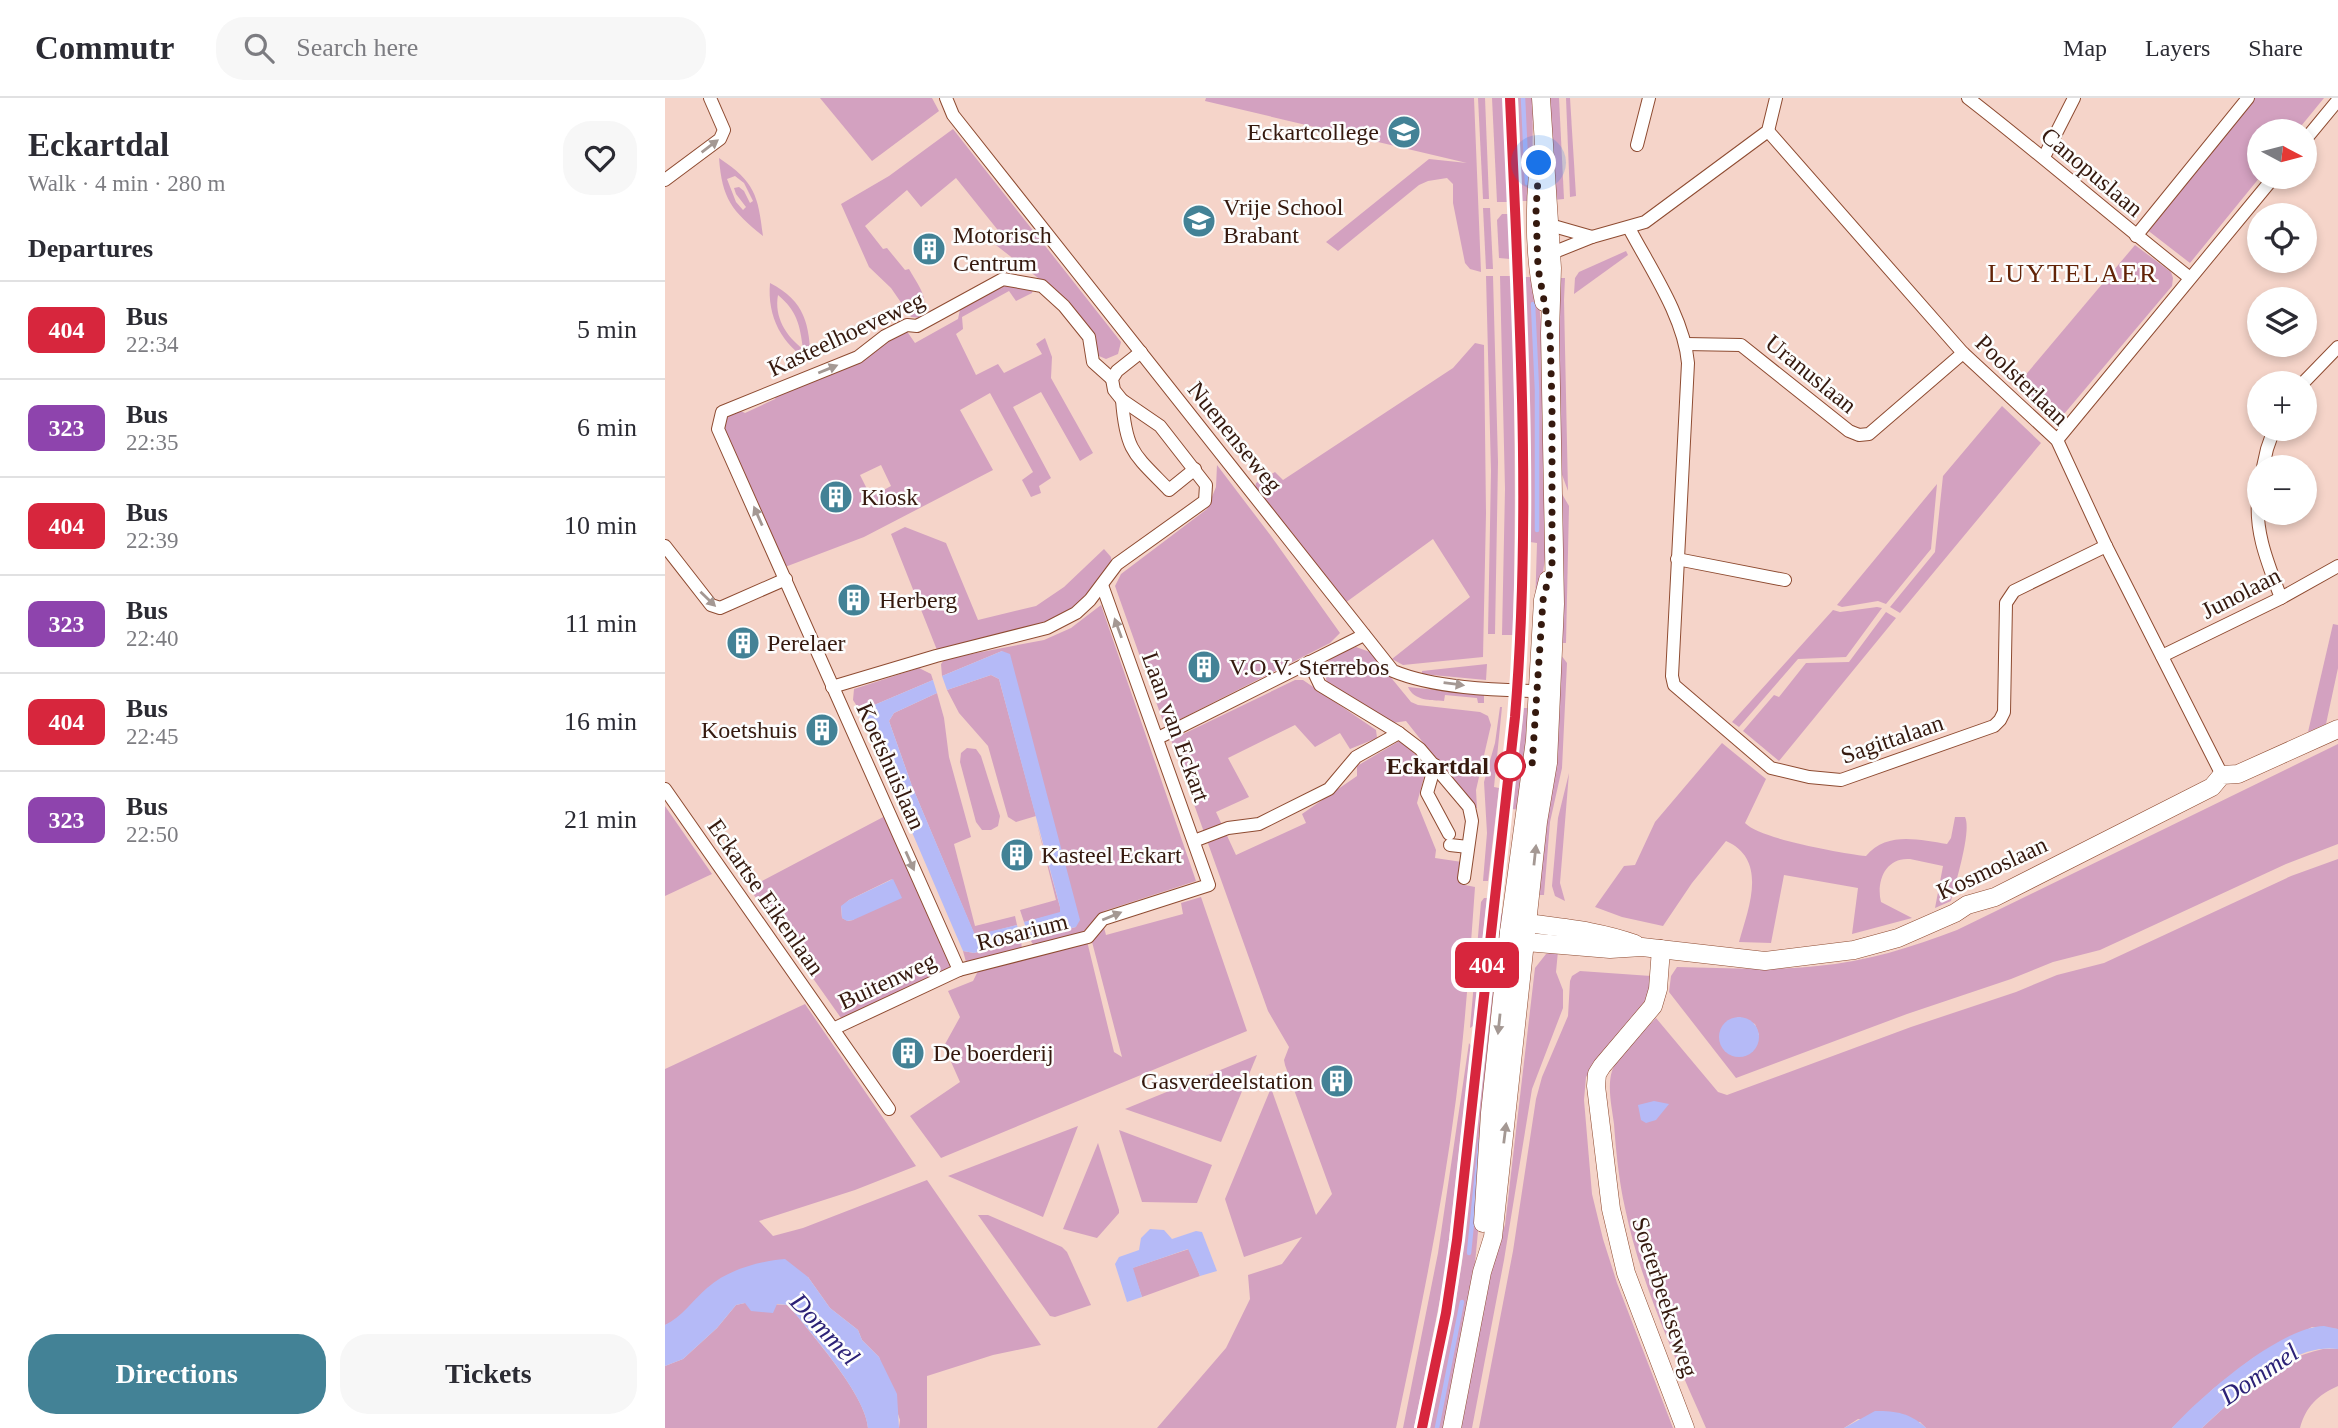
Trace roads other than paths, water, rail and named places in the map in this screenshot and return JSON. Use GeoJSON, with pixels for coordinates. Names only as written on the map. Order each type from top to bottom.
{"type":"FeatureCollection","features":[{"type":"Feature","properties":{"kind":"main road"},"geometry":{"type":"LineString","coordinates":[[1452,1428],[1482,1272],[1493,1237],[1538,822],[1548,763],[1543,600],[1552,564],[1552,253],[1541,98]]}},
{"type":"Feature","properties":{"kind":"main road"},"geometry":{"type":"LineString","coordinates":[[1542,137],[1536,199],[1538,268],[1550,333]]}},
{"type":"Feature","properties":{"kind":"main road"},"geometry":{"type":"LineString","coordinates":[[1482,1272],[1490,1113],[1509,932],[1545,686]]}},
{"type":"Feature","properties":{"kind":"main road","name":"Kosmoslaan"},"geometry":{"type":"LineString","coordinates":[[1509,932],[1526,942],[1609,949],[1642,947],[1765,961],[1854,950],[1898,938],[1967,905],[1995,897],[2211,787],[2223,775],[2238,774],[2338,729]]}},
{"type":"Feature","properties":{"kind":"main road"},"geometry":{"type":"LineString","coordinates":[[1509,932],[1527,923]]}},
{"type":"Feature","properties":{"kind":"main road","name":"Kosmoslaan"},"geometry":{"type":"LineString","coordinates":[[1527,923],[1612,936],[1642,947]]}},
{"type":"Feature","properties":{"kind":"main road","name":"Soeterbeekseweg"},"geometry":{"type":"LineString","coordinates":[[1661,949],[1658,989],[1653,1006],[1602,1066],[1597,1074],[1596,1086],[1611,1209],[1626,1273],[1685,1428]]}},
{"type":"Feature","properties":{"kind":"street"},"geometry":{"type":"LineString","coordinates":[[665,180],[720,139],[724,130],[710,98]]}},
{"type":"Feature","properties":{"kind":"street","name":"Nuenenseweg"},"geometry":{"type":"LineString","coordinates":[[946,98],[953,115],[1393,671],[1413,680],[1479,687],[1545,686]]}},
{"type":"Feature","properties":{"kind":"street"},"geometry":{"type":"LineString","coordinates":[[1637,145],[1649,98]]}},
{"type":"Feature","properties":{"kind":"street"},"geometry":{"type":"LineString","coordinates":[[1552,253],[1592,237],[1629,228],[1656,215],[1768,131],[1776,98]]}},
{"type":"Feature","properties":{"kind":"street","name":"Canopuslaan"},"geometry":{"type":"LineString","coordinates":[[1968,98],[2190,278]]}},
{"type":"Feature","properties":{"kind":"street"},"geometry":{"type":"LineString","coordinates":[[2044,157],[2074,98]]}},
{"type":"Feature","properties":{"kind":"street"},"geometry":{"type":"LineString","coordinates":[[2136,236],[2248,98]]}},
{"type":"Feature","properties":{"kind":"street"},"geometry":{"type":"LineString","coordinates":[[2317,125],[2338,100]]}},
{"type":"Feature","properties":{"kind":"street","name":"Poolsterlaan"},"geometry":{"type":"LineString","coordinates":[[1768,131],[1963,353],[2057,440],[2106,546],[2223,775]]}},
{"type":"Feature","properties":{"kind":"street"},"geometry":{"type":"LineString","coordinates":[[2057,440],[2264,189]]}},
{"type":"Feature","properties":{"kind":"street"},"geometry":{"type":"LineString","coordinates":[[1550,225],[1592,237]]}},
{"type":"Feature","properties":{"kind":"street","name":"Sagittalaan"},"geometry":{"type":"LineString","coordinates":[[1629,228],[1675,315],[1686,344],[1688,363],[1677,558],[1672,676],[1674,685],[1771,768],[1809,777],[1841,780],[1994,726],[2004,712],[2006,603],[2014,590],[2106,546]]}},
{"type":"Feature","properties":{"kind":"street","name":"Kasteelhoeveweg"},"geometry":{"type":"LineString","coordinates":[[786,579],[718,429],[722,412],[858,357],[884,336],[907,325],[917,326],[1003,279],[1042,286],[1065,306],[1089,337],[1093,362],[1112,379],[1114,390],[1122,400]]}},
{"type":"Feature","properties":{"kind":"street","name":"Uranuslaan"},"geometry":{"type":"LineString","coordinates":[[1686,344],[1741,345],[1849,431],[1859,435],[1869,434],[1963,353]]}},
{"type":"Feature","properties":{"kind":"street"},"geometry":{"type":"LineString","coordinates":[[2315,371],[2338,347]]}},
{"type":"Feature","properties":{"kind":"street"},"geometry":{"type":"LineString","coordinates":[[1112,379],[1117,371],[1141,352]]}},
{"type":"Feature","properties":{"kind":"street"},"geometry":{"type":"LineString","coordinates":[[832,687],[936,656],[1047,628],[1076,612],[1103,584],[1117,564],[1205,501],[1206,485],[1160,426],[1122,400]]}},
{"type":"Feature","properties":{"kind":"street"},"geometry":{"type":"LineString","coordinates":[[1122,400],[1127,439],[1134,453],[1169,490],[1195,469]]}},
{"type":"Feature","properties":{"kind":"street"},"geometry":{"type":"LineString","coordinates":[[2259,525],[2262,547],[2281,598]]}},
{"type":"Feature","properties":{"kind":"street"},"geometry":{"type":"LineString","coordinates":[[665,546],[711,605],[720,608],[786,579]]}},
{"type":"Feature","properties":{"kind":"street"},"geometry":{"type":"LineString","coordinates":[[1677,558],[1785,580]]}},
{"type":"Feature","properties":{"kind":"street","name":"Junolaan"},"geometry":{"type":"LineString","coordinates":[[2162,656],[2281,598],[2338,566]]}},
{"type":"Feature","properties":{"kind":"street","name":"Koetshuislaan"},"geometry":{"type":"LineString","coordinates":[[786,579],[959,970]]}},
{"type":"Feature","properties":{"kind":"street","name":"Laan van Eckart"},"geometry":{"type":"LineString","coordinates":[[1103,584],[1209,885]]}},
{"type":"Feature","properties":{"kind":"street"},"geometry":{"type":"LineString","coordinates":[[1158,738],[1364,635]]}},
{"type":"Feature","properties":{"kind":"street"},"geometry":{"type":"LineString","coordinates":[[1309,662],[1321,685],[1420,749],[1469,807],[1472,821],[1464,878]]}},
{"type":"Feature","properties":{"kind":"street"},"geometry":{"type":"LineString","coordinates":[[1194,841],[1229,828],[1259,824],[1329,789],[1356,757],[1399,733]]}},
{"type":"Feature","properties":{"kind":"street"},"geometry":{"type":"LineString","coordinates":[[1435,765],[1427,793],[1450,839],[1468,847]]}},
{"type":"Feature","properties":{"kind":"street","name":"Eckartse Eikenlaan"},"geometry":{"type":"LineString","coordinates":[[665,789],[889,1109]]}},
{"type":"Feature","properties":{"kind":"street","name":"Rosarium"},"geometry":{"type":"LineString","coordinates":[[959,970],[1088,937],[1103,919],[1209,885]]}},
{"type":"Feature","properties":{"kind":"street","name":"Buitenweg"},"geometry":{"type":"LineString","coordinates":[[833,1029],[959,970]]}},
{"type":"Feature","properties":{"kind":"water"},"geometry":{"type":"Polygon","coordinates":[[[1002,651],[1010,654],[1080,920],[1076,927],[1029,938],[1024,922],[1060,912],[1060,907],[999,679],[991,675],[947,690],[942,676],[1002,651]]]}},
{"type":"Feature","properties":{"kind":"water"},"geometry":{"type":"Polygon","coordinates":[[[933,680],[937,693],[894,713],[889,721],[912,786],[975,935],[1017,925],[1021,940],[974,953],[963,951],[860,711],[933,680]]]}},
{"type":"Feature","properties":{"kind":"water"},"geometry":{"type":"Polygon","coordinates":[[[893,879],[902,898],[853,920],[842,918],[841,906],[893,879]]]}},
{"type":"Feature","properties":{"kind":"water"},"geometry":{"type":"Polygon","coordinates":[[[1739,1017],[1753,1023],[1759,1037],[1753,1051],[1739,1057],[1725,1051],[1719,1037],[1725,1023],[1739,1017]]]}},
{"type":"Feature","properties":{"kind":"water"},"geometry":{"type":"Polygon","coordinates":[[[1654,1101],[1669,1104],[1656,1120],[1646,1123],[1641,1120],[1638,1105],[1654,1101]]]}},
{"type":"Feature","properties":{"kind":"water"},"geometry":{"type":"Polygon","coordinates":[[[1150,1229],[1164,1230],[1172,1239],[1196,1231],[1202,1232],[1217,1271],[1200,1276],[1188,1249],[1133,1268],[1142,1297],[1127,1302],[1115,1264],[1119,1257],[1139,1250],[1141,1238],[1150,1229]]]}},
{"type":"Feature","properties":{"kind":"water","name":"Dommel"},"geometry":{"type":"Polygon","coordinates":[[[785,1259],[808,1277],[830,1308],[858,1330],[862,1340],[879,1357],[897,1394],[899,1428],[868,1428],[865,1414],[848,1382],[788,1305],[777,1304],[773,1313],[751,1311],[745,1303],[736,1305],[717,1328],[683,1359],[665,1366],[665,1325],[677,1318],[707,1288],[724,1276],[754,1264],[785,1259]]]}},
{"type":"Feature","properties":{"kind":"water","name":"Dommel"},"geometry":{"type":"Polygon","coordinates":[[[2324,1326],[2338,1329],[2338,1349],[2319,1349],[2282,1363],[2264,1374],[2202,1428],[2172,1428],[2221,1382],[2264,1350],[2306,1329],[2324,1326]]]}},
{"type":"Feature","properties":{"kind":"water"},"geometry":{"type":"Polygon","coordinates":[[[1875,1411],[1903,1414],[1926,1428],[1844,1428],[1875,1411]]]}},
{"type":"Feature","properties":{"kind":"waterway"},"geometry":{"type":"LineString","coordinates":[[1523,98],[1527,183]]}},
{"type":"Feature","properties":{"kind":"waterway"},"geometry":{"type":"LineString","coordinates":[[1533,304],[1537,390],[1537,530]]}},
{"type":"Feature","properties":{"kind":"waterway"},"geometry":{"type":"LineString","coordinates":[[1469,1253],[1480,1141]]}},
{"type":"Feature","properties":{"kind":"waterway"},"geometry":{"type":"LineString","coordinates":[[1437,1428],[1462,1302]]}},
{"type":"Feature","properties":{"kind":"place","name":"Eckartcollege"},"geometry":{"type":"Point","coordinates":[1404,132]}},
{"type":"Feature","properties":{"kind":"place","name":"Vrije School Brabant"},"geometry":{"type":"Point","coordinates":[1199,221]}},
{"type":"Feature","properties":{"kind":"place","name":"Motorisch Centrum"},"geometry":{"type":"Point","coordinates":[929,249]}},
{"type":"Feature","properties":{"kind":"place","name":"Kiosk"},"geometry":{"type":"Point","coordinates":[836,497]}},
{"type":"Feature","properties":{"kind":"place","name":"Herberg"},"geometry":{"type":"Point","coordinates":[854,600]}},
{"type":"Feature","properties":{"kind":"place","name":"Perelaer"},"geometry":{"type":"Point","coordinates":[743,643]}},
{"type":"Feature","properties":{"kind":"place","name":"V.O.V. Sterrebos"},"geometry":{"type":"Point","coordinates":[1204,667]}},
{"type":"Feature","properties":{"kind":"place","name":"Koetshuis"},"geometry":{"type":"Point","coordinates":[822,730]}},
{"type":"Feature","properties":{"kind":"place","name":"Eckartdal"},"geometry":{"type":"Point","coordinates":[1510,766]}},
{"type":"Feature","properties":{"kind":"place","name":"Kasteel Eckart"},"geometry":{"type":"Point","coordinates":[1017,855]}},
{"type":"Feature","properties":{"kind":"place","name":"De boerderij"},"geometry":{"type":"Point","coordinates":[908,1053]}},
{"type":"Feature","properties":{"kind":"place","name":"Gasverdeelstation"},"geometry":{"type":"Point","coordinates":[1337,1081]}},
{"type":"Feature","properties":{"kind":"district","name":"LUYTELAER"},"geometry":{"type":"Point","coordinates":[2073,273]}}]}
